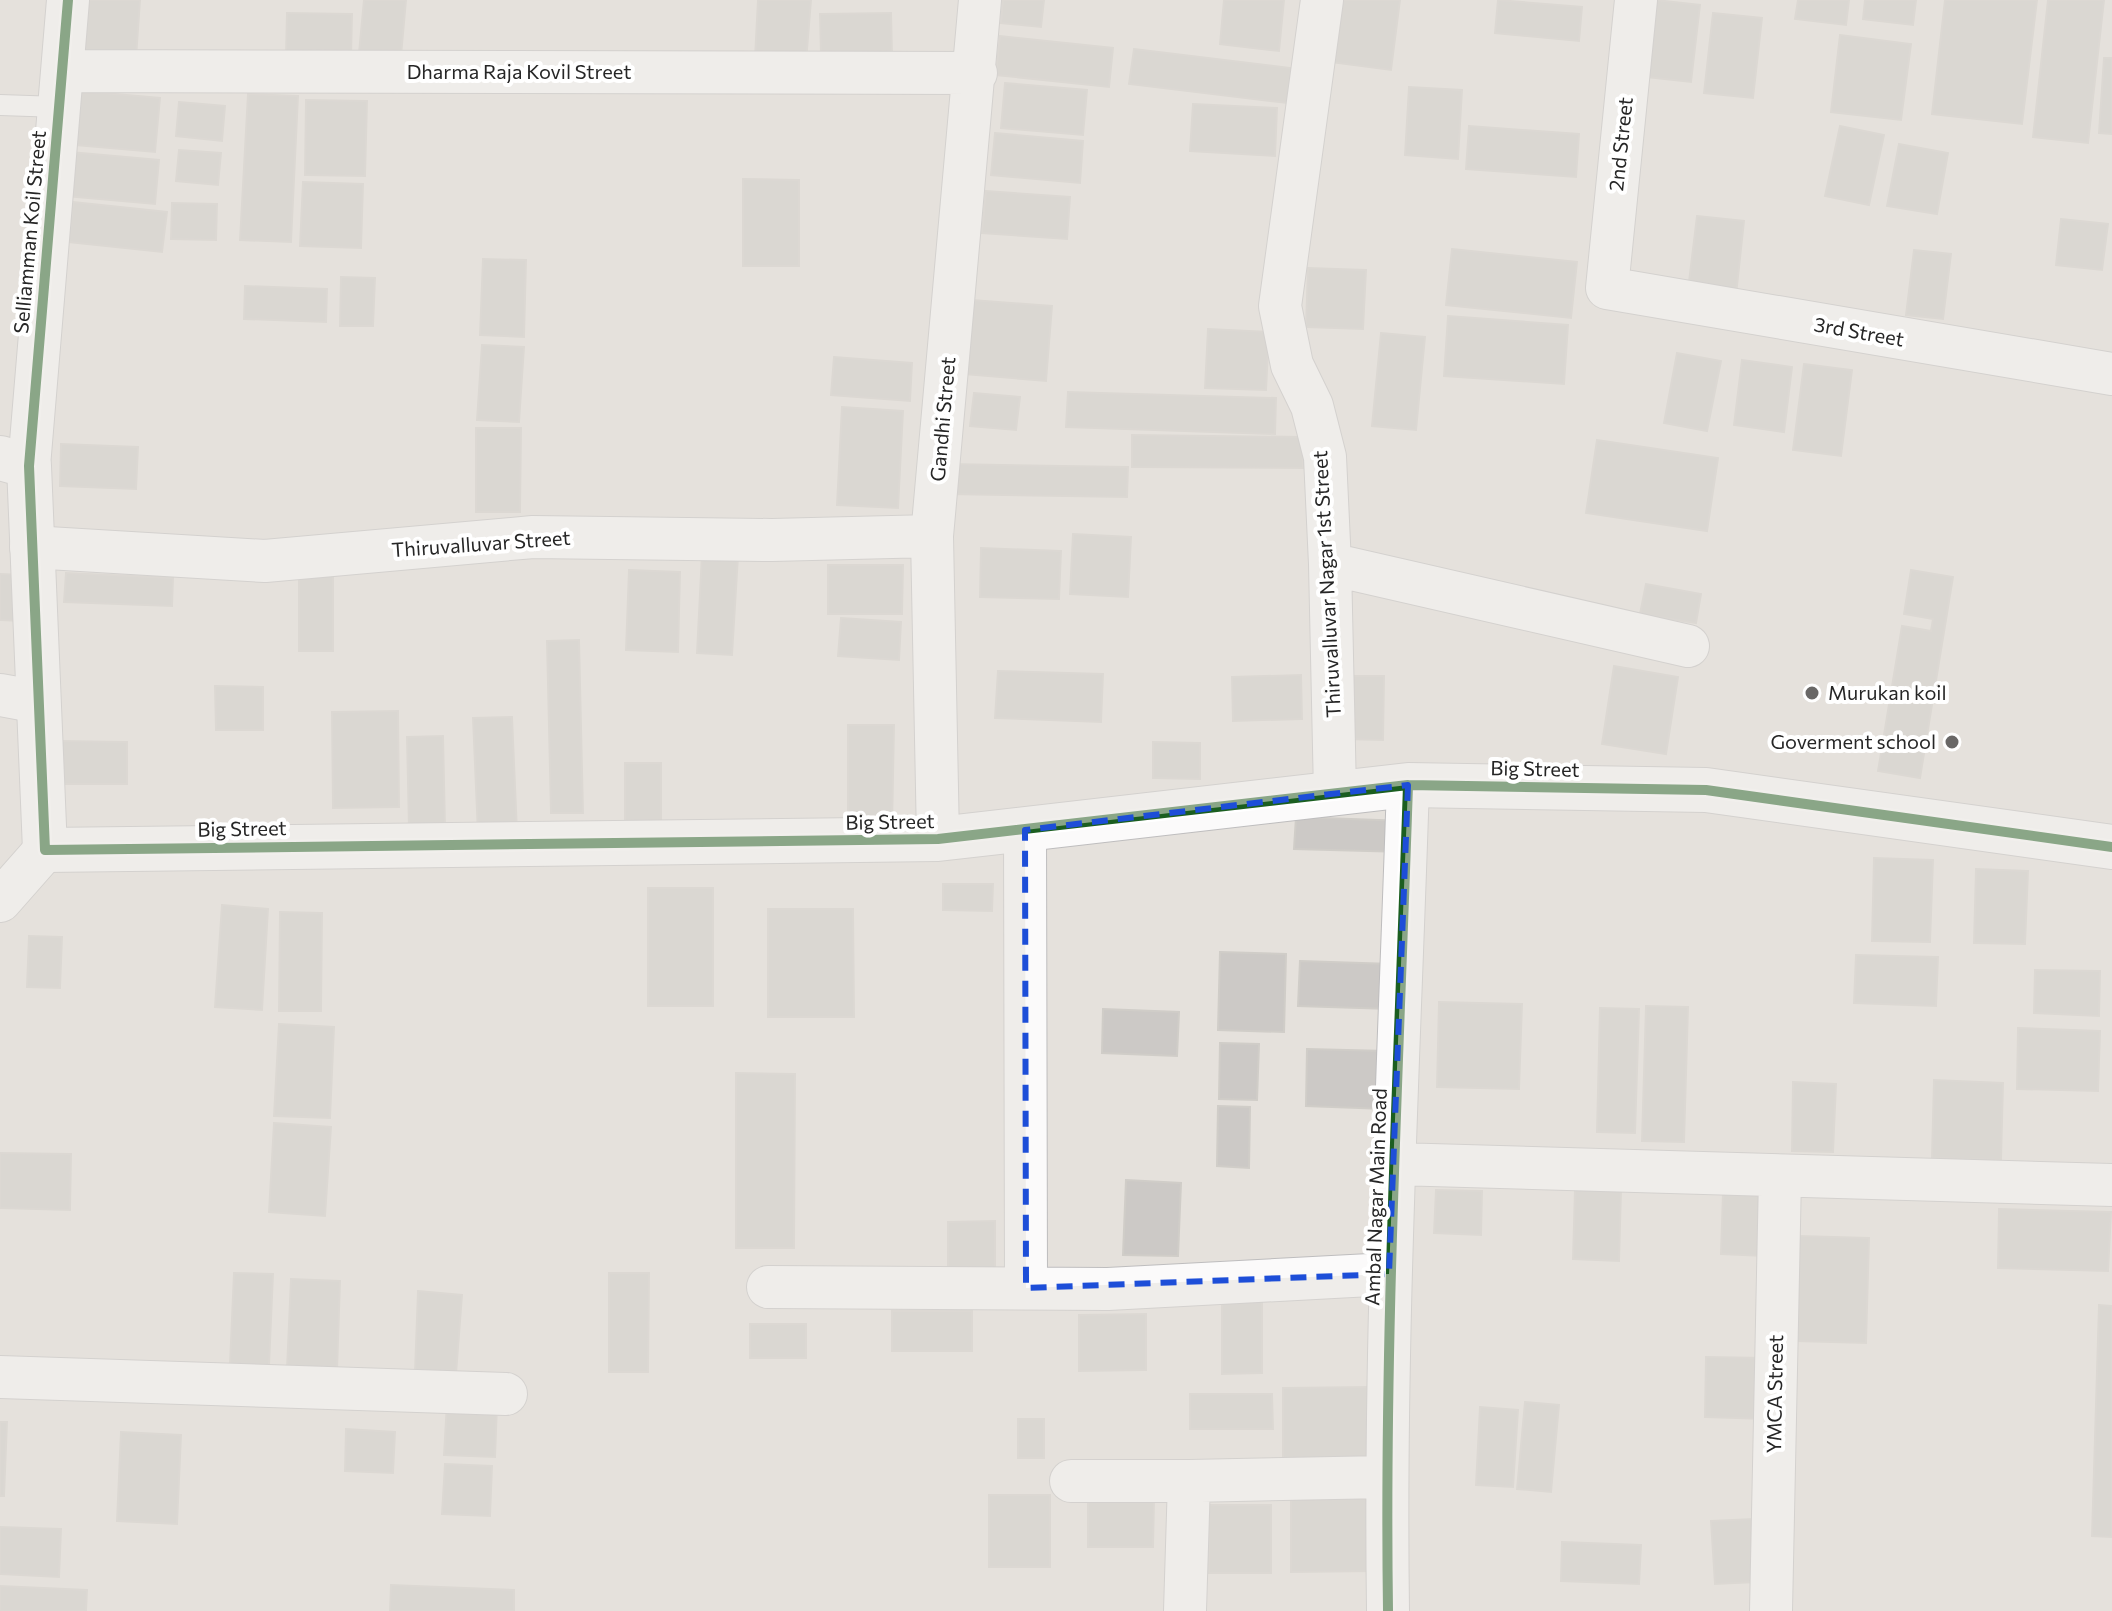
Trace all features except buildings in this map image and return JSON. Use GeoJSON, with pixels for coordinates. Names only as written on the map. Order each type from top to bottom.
{"type":"FeatureCollection","features":[{"type":"Feature","properties":{"kind":"street","name":"Selliamman Koil Street"},"geometry":{"type":"LineString","coordinates":[[14,462],[68,0]]}},
{"type":"Feature","properties":{"kind":"street","name":"Gandhi Street"},"geometry":{"type":"LineString","coordinates":[[938,839],[932,536],[976,73],[980,0]]}},
{"type":"Feature","properties":{"kind":"street","name":"Thiruvalluvar Nagar 1st Street"},"geometry":{"type":"LineString","coordinates":[[1322,0],[1280,306],[1292,365],[1312,406],[1325,457],[1335,793]]}},
{"type":"Feature","properties":{"kind":"street","name":"2nd Street"},"geometry":{"type":"LineString","coordinates":[[1607,288],[1636,0]]}},
{"type":"Feature","properties":{"kind":"street","name":"Dharma Raja Kovil Street"},"geometry":{"type":"LineString","coordinates":[[60,89],[976,73]]}},
{"type":"Feature","properties":{"kind":"street","name":"3rd Street"},"geometry":{"type":"LineString","coordinates":[[1607,288],[2112,374]]}},
{"type":"Feature","properties":{"kind":"street"},"geometry":{"type":"LineString","coordinates":[[0,901],[45,850],[19,698],[31,547],[14,462]]}},
{"type":"Feature","properties":{"kind":"street","name":"Thiruvalluvar Street"},"geometry":{"type":"LineString","coordinates":[[31,547],[265,561],[533,537],[772,540],[932,536]]}},
{"type":"Feature","properties":{"kind":"street"},"geometry":{"type":"LineString","coordinates":[[1330,564],[1688,646]]}},
{"type":"Feature","properties":{"kind":"street","name":"Big Street"},"geometry":{"type":"LineString","coordinates":[[45,850],[938,839],[1408,785],[1706,790],[2112,847]]}},
{"type":"Feature","properties":{"kind":"street","name":"Ambal Nagar Main Road"},"geometry":{"type":"LineString","coordinates":[[1388,1611],[1389,1274],[1396,1164],[1408,785]]}},
{"type":"Feature","properties":{"kind":"street"},"geometry":{"type":"LineString","coordinates":[[1025,830],[1026,1288]]}},
{"type":"Feature","properties":{"kind":"street"},"geometry":{"type":"LineString","coordinates":[[1396,1164],[2112,1185]]}},
{"type":"Feature","properties":{"kind":"street","name":"YMCA Street"},"geometry":{"type":"LineString","coordinates":[[1771,1611],[1780,1177]]}},
{"type":"Feature","properties":{"kind":"street"},"geometry":{"type":"LineString","coordinates":[[768,1287],[1108,1289],[1389,1274]]}},
{"type":"Feature","properties":{"kind":"street"},"geometry":{"type":"LineString","coordinates":[[0,1377],[506,1394]]}},
{"type":"Feature","properties":{"kind":"street"},"geometry":{"type":"LineString","coordinates":[[1071,1481],[1386,1477]]}},
{"type":"Feature","properties":{"kind":"street"},"geometry":{"type":"LineString","coordinates":[[1185,1611],[1189,1481]]}},
{"type":"Feature","properties":{"kind":"lane"},"geometry":{"type":"LineString","coordinates":[[0,105],[60,89]]}},
{"type":"Feature","properties":{"kind":"highlighted area"},"geometry":{"type":"Polygon","coordinates":[[[1408,785],[1389,1274],[1026,1288],[1025,830],[1408,785]]]}},
{"type":"Feature","properties":{"kind":"cycle path"},"geometry":{"type":"LineString","coordinates":[[68,0],[29,466],[45,850],[938,839],[1408,785],[1706,790],[2112,847]]}},
{"type":"Feature","properties":{"kind":"cycle path"},"geometry":{"type":"LineString","coordinates":[[1388,1611],[1390,1301],[1408,785]]}},
{"type":"Feature","properties":{"kind":"place","name":"Murukan koil"},"geometry":{"type":"Point","coordinates":[1812,693]}},
{"type":"Feature","properties":{"kind":"place","name":"Goverment school"},"geometry":{"type":"Point","coordinates":[1952,742]}}]}
